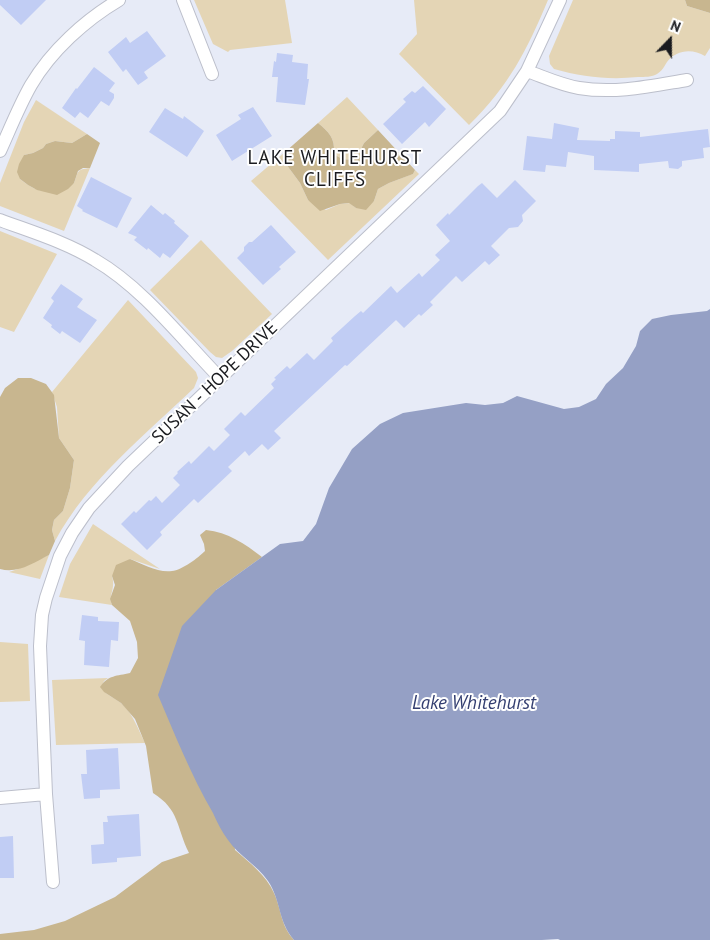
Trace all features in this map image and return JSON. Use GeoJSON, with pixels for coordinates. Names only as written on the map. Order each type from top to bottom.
{"type":"FeatureCollection","features":[{"type":"Feature","properties":{"kind":"street"},"geometry":{"type":"LineString","coordinates":[[0,152],[32,84],[49,60],[83,26],[118,0]]}},
{"type":"Feature","properties":{"kind":"street"},"geometry":{"type":"LineString","coordinates":[[182,0],[212,74]]}},
{"type":"Feature","properties":{"kind":"street","name":"SUSAN - HOPE DRIVE"},"geometry":{"type":"LineString","coordinates":[[53,882],[46,794],[40,646],[42,615],[60,556],[81,519],[128,466],[490,121],[509,99],[527,71],[560,0]]}},
{"type":"Feature","properties":{"kind":"street"},"geometry":{"type":"LineString","coordinates":[[527,71],[565,84],[606,90],[636,89],[687,80]]}},
{"type":"Feature","properties":{"kind":"street"},"geometry":{"type":"LineString","coordinates":[[0,220],[73,248],[106,266],[130,285],[220,378]]}},
{"type":"Feature","properties":{"kind":"street"},"geometry":{"type":"LineString","coordinates":[[0,798],[46,794]]}},
{"type":"Feature","properties":{"kind":"shaded area"},"geometry":{"type":"Polygon","coordinates":[[[194,0],[285,0],[292,43],[230,50],[228,52],[213,44],[194,0]]]}},
{"type":"Feature","properties":{"kind":"shaded area"},"geometry":{"type":"Polygon","coordinates":[[[414,0],[548,0],[516,67],[495,96],[469,125],[399,54],[417,34],[414,0]]]}},
{"type":"Feature","properties":{"kind":"shaded area"},"geometry":{"type":"Polygon","coordinates":[[[573,0],[685,0],[687,6],[710,13],[710,48],[705,56],[690,51],[675,55],[659,73],[648,77],[596,77],[554,69],[550,64],[549,56],[573,0]]]}},
{"type":"Feature","properties":{"kind":"shaded area"},"geometry":{"type":"Polygon","coordinates":[[[685,0],[710,0],[710,13],[687,6],[685,0]]]}},
{"type":"Feature","properties":{"kind":"shaded area"},"geometry":{"type":"Polygon","coordinates":[[[347,97],[378,130],[364,143],[356,159],[344,159],[336,155],[330,136],[318,123],[347,97]]]}},
{"type":"Feature","properties":{"kind":"shaded area"},"geometry":{"type":"Polygon","coordinates":[[[36,100],[87,134],[72,143],[55,141],[46,144],[43,148],[33,153],[24,155],[20,179],[40,190],[52,190],[74,183],[79,171],[90,168],[64,231],[0,206],[0,183],[24,122],[36,100]]]}},
{"type":"Feature","properties":{"kind":"shaded area"},"geometry":{"type":"Polygon","coordinates":[[[318,123],[330,136],[334,153],[341,158],[347,159],[356,159],[364,143],[378,130],[415,170],[413,174],[378,189],[374,201],[366,210],[356,208],[349,203],[320,211],[308,200],[300,183],[286,164],[285,152],[318,123]]]}},
{"type":"Feature","properties":{"kind":"shaded area"},"geometry":{"type":"Polygon","coordinates":[[[87,134],[100,143],[90,168],[83,168],[78,171],[74,183],[68,189],[57,195],[37,190],[20,179],[17,172],[24,155],[33,153],[43,148],[46,144],[55,141],[72,143],[87,134]]]}},
{"type":"Feature","properties":{"kind":"shaded area"},"geometry":{"type":"Polygon","coordinates":[[[285,152],[286,164],[300,183],[308,200],[326,210],[340,204],[350,203],[356,208],[374,201],[378,189],[389,183],[413,174],[415,170],[419,174],[328,260],[251,181],[285,152]]]}},
{"type":"Feature","properties":{"kind":"shaded area"},"geometry":{"type":"Polygon","coordinates":[[[0,231],[57,254],[14,332],[0,327],[0,231]]]}},
{"type":"Feature","properties":{"kind":"shaded area"},"geometry":{"type":"Polygon","coordinates":[[[201,240],[272,314],[222,358],[216,357],[210,352],[150,290],[201,240]]]}},
{"type":"Feature","properties":{"kind":"shaded area"},"geometry":{"type":"Polygon","coordinates":[[[128,300],[196,372],[198,378],[194,388],[100,478],[68,519],[55,541],[52,530],[54,520],[63,511],[70,488],[74,460],[59,438],[57,407],[52,392],[128,300]]]}},
{"type":"Feature","properties":{"kind":"shaded area"},"geometry":{"type":"Polygon","coordinates":[[[18,378],[31,378],[46,384],[54,395],[59,438],[74,460],[70,488],[63,511],[54,520],[52,530],[55,541],[49,555],[25,567],[7,570],[0,569],[0,397],[5,388],[18,378]]]}},
{"type":"Feature","properties":{"kind":"shaded area"},"geometry":{"type":"Polygon","coordinates":[[[93,524],[160,569],[130,559],[112,576],[112,605],[59,597],[70,564],[93,524]]]}},
{"type":"Feature","properties":{"kind":"shaded area"},"geometry":{"type":"Polygon","coordinates":[[[206,530],[229,536],[243,543],[262,557],[216,590],[235,850],[257,870],[271,887],[284,923],[294,940],[0,940],[0,934],[34,930],[65,921],[115,897],[162,862],[189,853],[173,813],[162,799],[153,793],[146,746],[135,719],[121,703],[104,692],[100,687],[110,678],[130,673],[138,658],[137,642],[130,621],[112,605],[110,599],[115,585],[112,576],[116,565],[130,559],[161,571],[172,571],[180,568],[205,551],[200,535],[206,530]]]}},
{"type":"Feature","properties":{"kind":"shaded area"},"geometry":{"type":"Polygon","coordinates":[[[49,555],[40,579],[9,572],[18,569],[49,555]]]}},
{"type":"Feature","properties":{"kind":"shaded area"},"geometry":{"type":"Polygon","coordinates":[[[0,642],[28,644],[30,701],[0,702],[0,642]]]}},
{"type":"Feature","properties":{"kind":"shaded area"},"geometry":{"type":"Polygon","coordinates":[[[108,678],[101,687],[127,709],[145,743],[56,745],[52,680],[108,678]]]}},
{"type":"Feature","properties":{"kind":"water","name":"Lake Whitehurst"},"geometry":{"type":"Polygon","coordinates":[[[710,309],[710,940],[294,940],[285,926],[268,881],[259,870],[232,846],[220,827],[190,770],[158,695],[182,626],[216,590],[280,544],[303,541],[316,524],[329,488],[352,449],[380,424],[403,413],[466,403],[485,405],[503,403],[517,396],[564,409],[579,407],[596,399],[606,384],[623,368],[636,346],[640,331],[652,319],[710,309]]]}},
{"type":"Feature","properties":{"kind":"building"},"geometry":{"type":"Polygon","coordinates":[[[0,0],[46,0],[21,25],[0,5],[0,0]]]}},
{"type":"Feature","properties":{"kind":"building"},"geometry":{"type":"Polygon","coordinates":[[[147,31],[166,56],[144,72],[148,78],[138,85],[126,69],[123,72],[108,52],[126,37],[130,43],[147,31]]]}},
{"type":"Feature","properties":{"kind":"building"},"geometry":{"type":"Polygon","coordinates":[[[277,53],[293,55],[292,62],[308,64],[307,79],[309,79],[305,105],[276,102],[278,77],[272,77],[277,53]]]}},
{"type":"Feature","properties":{"kind":"building"},"geometry":{"type":"Polygon","coordinates":[[[94,67],[115,83],[109,91],[114,94],[114,98],[109,106],[101,101],[88,118],[80,112],[75,118],[62,108],[94,67]]]}},
{"type":"Feature","properties":{"kind":"building"},"geometry":{"type":"Polygon","coordinates":[[[423,86],[446,109],[429,127],[425,122],[402,144],[383,124],[406,102],[403,99],[412,91],[415,93],[423,86]]]}},
{"type":"Feature","properties":{"kind":"building"},"geometry":{"type":"Polygon","coordinates":[[[253,107],[272,136],[232,161],[216,135],[241,119],[238,115],[253,107]]]}},
{"type":"Feature","properties":{"kind":"building"},"geometry":{"type":"Polygon","coordinates":[[[165,108],[183,119],[184,116],[204,131],[187,157],[149,132],[165,108]]]}},
{"type":"Feature","properties":{"kind":"building"},"geometry":{"type":"Polygon","coordinates":[[[554,123],[579,128],[577,140],[610,141],[610,139],[615,139],[615,131],[640,132],[640,137],[708,129],[710,147],[703,148],[704,158],[682,161],[682,166],[678,169],[669,168],[668,161],[639,164],[639,172],[594,170],[594,156],[568,152],[566,167],[546,165],[545,172],[523,170],[527,136],[552,139],[554,123]]]}},
{"type":"Feature","properties":{"kind":"building"},"geometry":{"type":"Polygon","coordinates":[[[91,177],[132,198],[117,228],[82,211],[77,206],[91,177]]]}},
{"type":"Feature","properties":{"kind":"building"},"geometry":{"type":"Polygon","coordinates":[[[515,180],[536,201],[522,215],[523,221],[518,227],[509,228],[491,246],[500,255],[489,265],[485,261],[462,282],[456,276],[430,302],[433,305],[421,316],[419,314],[404,328],[396,320],[274,431],[281,438],[268,450],[262,444],[249,456],[245,451],[228,467],[232,471],[198,503],[194,499],[160,532],[162,535],[147,550],[121,524],[134,511],[136,513],[156,496],[162,503],[180,485],[173,478],[177,472],[189,461],[191,464],[209,446],[214,451],[230,435],[224,429],[241,412],[245,416],[274,388],[271,384],[276,379],[274,378],[287,366],[290,369],[307,353],[314,360],[333,341],[331,338],[361,311],[363,313],[391,286],[397,293],[419,273],[422,277],[440,260],[435,255],[450,241],[436,225],[448,213],[449,215],[478,186],[482,183],[497,198],[515,180]]]}},
{"type":"Feature","properties":{"kind":"building"},"geometry":{"type":"Polygon","coordinates":[[[151,205],[163,215],[165,213],[175,221],[174,223],[189,236],[170,258],[163,253],[160,258],[134,240],[137,237],[128,233],[151,205]]]}},
{"type":"Feature","properties":{"kind":"building"},"geometry":{"type":"Polygon","coordinates":[[[271,225],[296,252],[263,285],[237,258],[249,242],[252,242],[271,225]]]}},
{"type":"Feature","properties":{"kind":"building"},"geometry":{"type":"Polygon","coordinates":[[[61,284],[83,299],[77,307],[97,320],[80,343],[62,331],[60,334],[43,318],[54,301],[51,298],[61,284]]]}},
{"type":"Feature","properties":{"kind":"building"},"geometry":{"type":"Polygon","coordinates":[[[82,615],[98,617],[98,621],[119,622],[118,641],[111,640],[109,667],[84,665],[85,641],[79,640],[82,615]]]}},
{"type":"Feature","properties":{"kind":"building"},"geometry":{"type":"Polygon","coordinates":[[[118,748],[120,789],[100,790],[100,798],[84,799],[81,774],[87,774],[86,750],[118,748]]]}},
{"type":"Feature","properties":{"kind":"building"},"geometry":{"type":"Polygon","coordinates":[[[139,814],[141,856],[117,858],[117,862],[92,864],[91,845],[104,844],[103,822],[108,822],[107,816],[139,814]]]}},
{"type":"Feature","properties":{"kind":"building"},"geometry":{"type":"Polygon","coordinates":[[[13,836],[14,878],[0,878],[0,837],[13,836]]]}},
{"type":"Feature","properties":{"kind":"district","name":"LAKE WHITEHURST CLIFFS"},"geometry":{"type":"Point","coordinates":[335,170]}}]}
